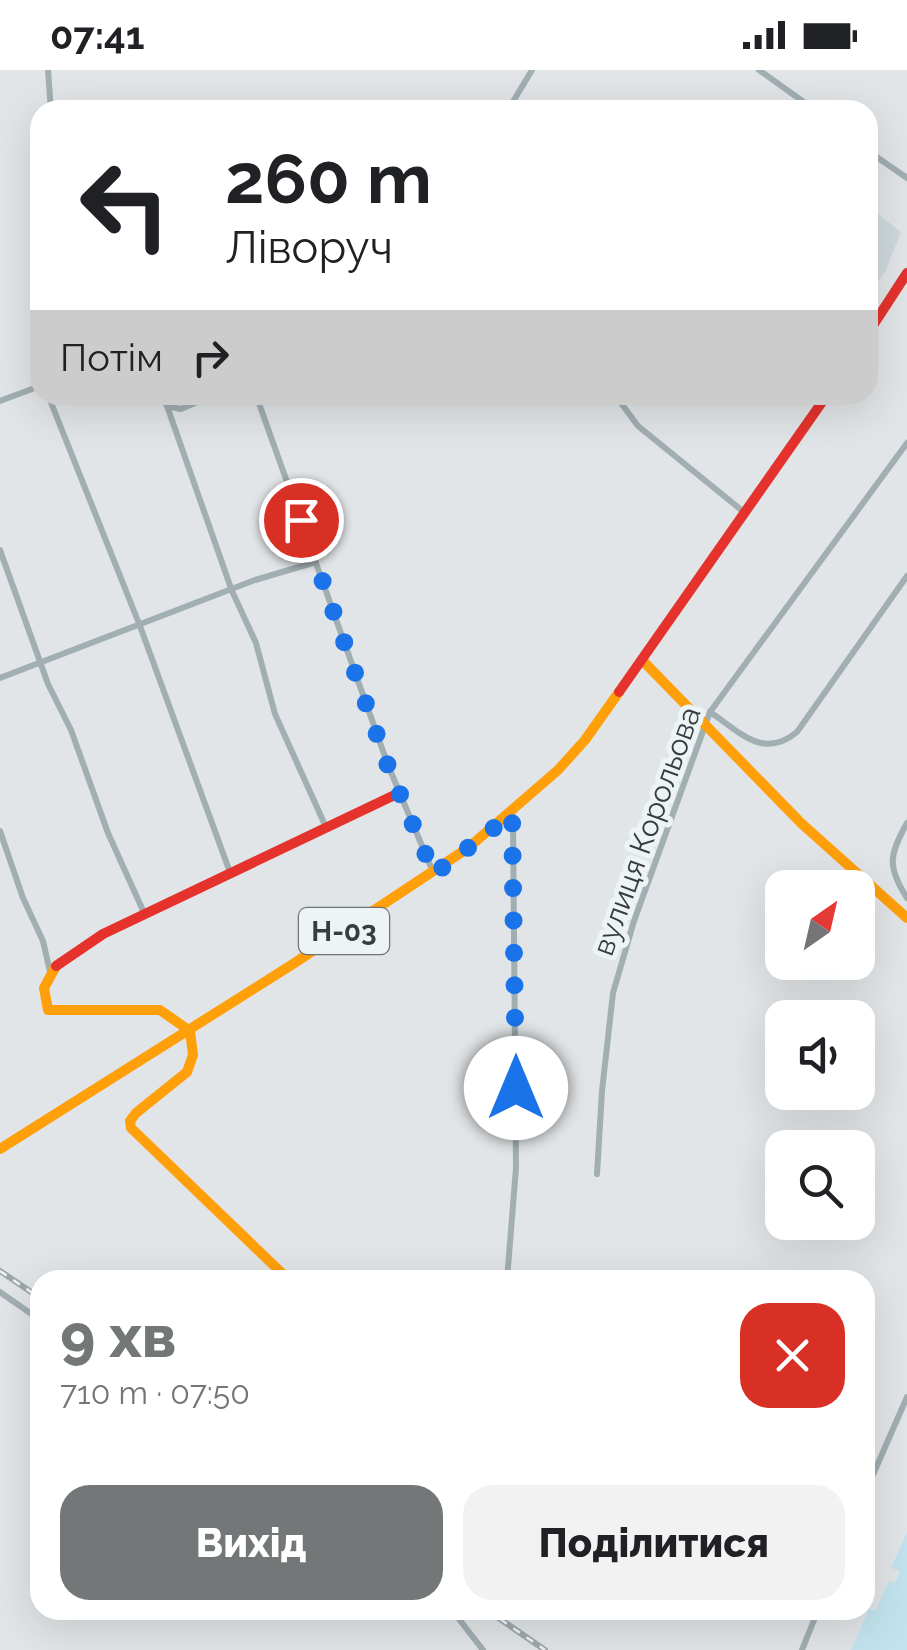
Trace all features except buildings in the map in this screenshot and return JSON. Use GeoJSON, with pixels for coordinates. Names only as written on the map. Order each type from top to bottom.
{"type":"FeatureCollection","features":[{"type":"Feature","properties":{"kind":"main road"},"geometry":{"type":"LineString","coordinates":[[878,318],[907,273]]}},
{"type":"Feature","properties":{"kind":"main road","name":"Н-03"},"geometry":{"type":"LineString","coordinates":[[0,1149],[434,874],[559,772],[820,405]]}},
{"type":"Feature","properties":{"kind":"main road"},"geometry":{"type":"LineString","coordinates":[[642,660],[801,823],[907,917]]}},
{"type":"Feature","properties":{"kind":"main road"},"geometry":{"type":"LineString","coordinates":[[279,1270],[131,1128],[130,1120],[136,1112],[192,1064],[190,1031],[160,1010],[48,1010],[44,984],[63,960],[325,825],[400,792]]}},
{"type":"Feature","properties":{"kind":"street"},"geometry":{"type":"LineString","coordinates":[[48,70],[48,100]]}},
{"type":"Feature","properties":{"kind":"street"},"geometry":{"type":"LineString","coordinates":[[514,100],[532,70]]}},
{"type":"Feature","properties":{"kind":"street"},"geometry":{"type":"LineString","coordinates":[[760,70],[801,100]]}},
{"type":"Feature","properties":{"kind":"street"},"geometry":{"type":"LineString","coordinates":[[878,157],[907,178]]}},
{"type":"Feature","properties":{"kind":"street"},"geometry":{"type":"LineString","coordinates":[[0,400],[30,390]]}},
{"type":"Feature","properties":{"kind":"street"},"geometry":{"type":"LineString","coordinates":[[52,405],[140,626],[232,875]]}},
{"type":"Feature","properties":{"kind":"street"},"geometry":{"type":"LineString","coordinates":[[167,406],[181,409],[190,405]]}},
{"type":"Feature","properties":{"kind":"street"},"geometry":{"type":"LineString","coordinates":[[260,405],[400,792],[434,874]]}},
{"type":"Feature","properties":{"kind":"street"},"geometry":{"type":"LineString","coordinates":[[622,405],[638,426],[746,514]]}},
{"type":"Feature","properties":{"kind":"street"},"geometry":{"type":"LineString","coordinates":[[167,406],[232,590],[256,644],[275,714],[325,825]]}},
{"type":"Feature","properties":{"kind":"street","name":"вулиця Корольова"},"geometry":{"type":"LineString","coordinates":[[597,1174],[613,994],[634,921],[710,712],[907,443]]}},
{"type":"Feature","properties":{"kind":"street"},"geometry":{"type":"LineString","coordinates":[[0,550],[48,684],[145,916]]}},
{"type":"Feature","properties":{"kind":"street"},"geometry":{"type":"LineString","coordinates":[[0,678],[255,580],[316,562]]}},
{"type":"Feature","properties":{"kind":"street"},"geometry":{"type":"LineString","coordinates":[[710,712],[756,742],[770,746],[784,742],[797,732],[907,576]]}},
{"type":"Feature","properties":{"kind":"street"},"geometry":{"type":"LineString","coordinates":[[508,1270],[516,1168],[512,814]]}},
{"type":"Feature","properties":{"kind":"street"},"geometry":{"type":"LineString","coordinates":[[907,823],[891,860],[894,878],[907,898]]}},
{"type":"Feature","properties":{"kind":"street"},"geometry":{"type":"LineString","coordinates":[[0,831],[43,941],[50,972]]}},
{"type":"Feature","properties":{"kind":"street"},"geometry":{"type":"LineString","coordinates":[[0,1292],[30,1313]]}},
{"type":"Feature","properties":{"kind":"street"},"geometry":{"type":"LineString","coordinates":[[875,1470],[907,1397]]}},
{"type":"Feature","properties":{"kind":"street"},"geometry":{"type":"LineString","coordinates":[[460,1620],[483,1650]]}},
{"type":"Feature","properties":{"kind":"street"},"geometry":{"type":"LineString","coordinates":[[802,1650],[814,1620]]}},
{"type":"Feature","properties":{"kind":"shaded area"},"geometry":{"type":"Polygon","coordinates":[[[878,214],[901,232],[878,282],[878,214]]]}},
{"type":"Feature","properties":{"kind":"shaded area"},"geometry":{"type":"Polygon","coordinates":[[[907,1532],[907,1650],[851,1650],[864,1620],[875,1620],[875,1610],[889,1581],[895,1583],[900,1571],[891,1568],[907,1532]]]}},
{"type":"Feature","properties":{"kind":"railway"},"geometry":{"type":"LineString","coordinates":[[0,1271],[30,1291]]}},
{"type":"Feature","properties":{"kind":"railway"},"geometry":{"type":"LineString","coordinates":[[502,1620],[545,1650]]}},
{"type":"Feature","properties":{"kind":"traffic: slow"},"geometry":{"type":"LineString","coordinates":[[642,660],[801,823],[907,918]]}},
{"type":"Feature","properties":{"kind":"traffic: slow"},"geometry":{"type":"LineString","coordinates":[[0,1149],[468,848],[558,770],[619,692]]}},
{"type":"Feature","properties":{"kind":"traffic: slow"},"geometry":{"type":"LineString","coordinates":[[56,966],[44,988],[48,1010],[160,1010],[190,1031],[193,1055],[187,1072],[136,1113],[130,1121],[131,1128],[279,1270]]}},
{"type":"Feature","properties":{"kind":"traffic: jam"},"geometry":{"type":"LineString","coordinates":[[878,318],[907,273]]}},
{"type":"Feature","properties":{"kind":"traffic: jam"},"geometry":{"type":"LineString","coordinates":[[619,692],[820,405]]}},
{"type":"Feature","properties":{"kind":"traffic: jam"},"geometry":{"type":"LineString","coordinates":[[56,966],[103,934],[401,792]]}},
{"type":"Feature","properties":{"kind":"route"},"geometry":{"type":"LineString","coordinates":[[301,520],[388,766],[434,874],[512,814],[516,1088]]}}]}
